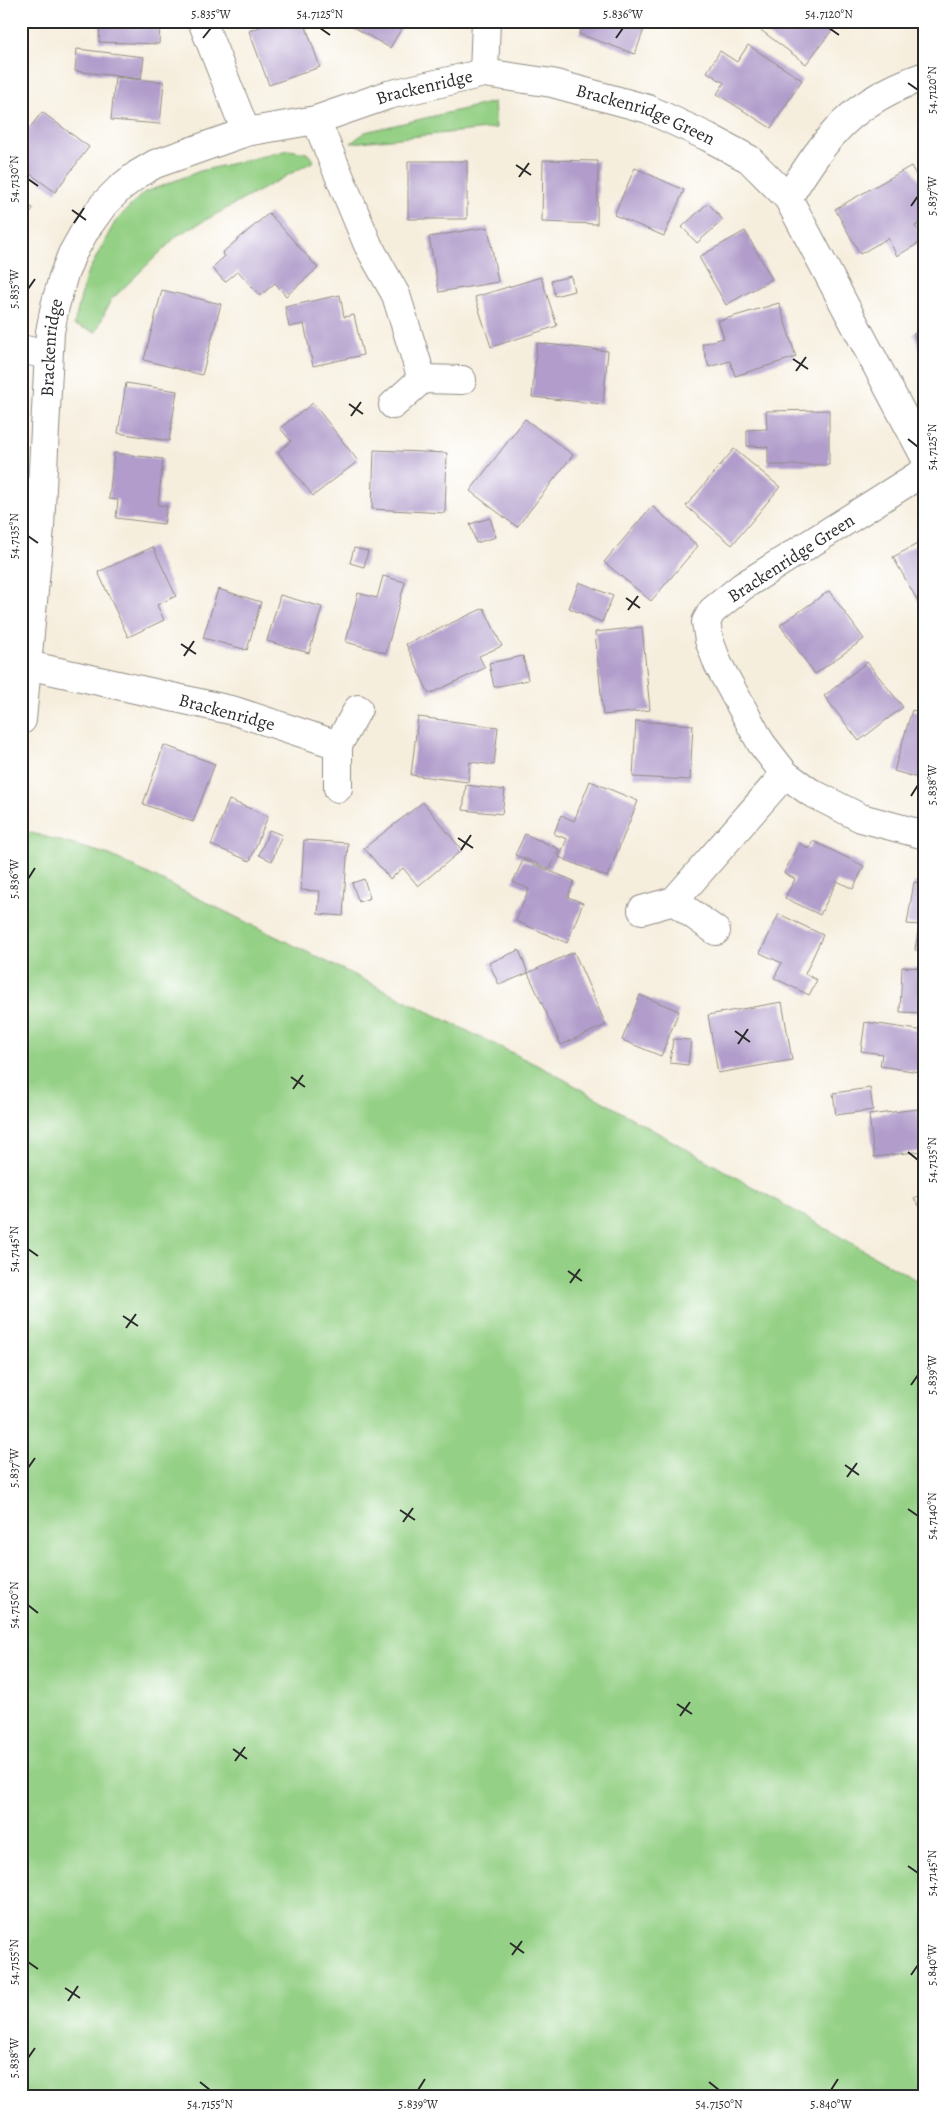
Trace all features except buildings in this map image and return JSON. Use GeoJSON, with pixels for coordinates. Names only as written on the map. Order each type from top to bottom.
{"type":"FeatureCollection","features":[{"type":"Feature","properties":{"kind":"street"},"geometry":{"type":"LineString","coordinates":[[202,21],[246,132]]}},
{"type":"Feature","properties":{"kind":"street","name":"Brackenridge"},"geometry":{"type":"LineString","coordinates":[[22,720],[40,528],[47,355],[54,306],[72,254],[86,229],[104,204],[138,174],[156,164],[246,132],[316,120],[388,95],[484,73],[486,21]]}},
{"type":"Feature","properties":{"kind":"street","name":"Brackenridge Green"},"geometry":{"type":"LineString","coordinates":[[484,73],[552,82],[648,109],[708,137],[749,159],[788,198],[925,457]]}},
{"type":"Feature","properties":{"kind":"street"},"geometry":{"type":"LineString","coordinates":[[788,198],[825,142],[843,122],[876,98],[925,76]]}},
{"type":"Feature","properties":{"kind":"street"},"geometry":{"type":"LineString","coordinates":[[316,120],[368,245],[396,295],[422,379]]}},
{"type":"Feature","properties":{"kind":"street"},"geometry":{"type":"LineString","coordinates":[[21,350],[47,355]]}},
{"type":"Feature","properties":{"kind":"street"},"geometry":{"type":"LineString","coordinates":[[393,405],[422,379],[462,380]]}},
{"type":"Feature","properties":{"kind":"street","name":"Brackenridge Green"},"geometry":{"type":"LineString","coordinates":[[925,471],[743,586],[712,611],[706,622],[709,640],[718,664],[762,743],[785,774],[810,792],[861,818],[925,835]]}},
{"type":"Feature","properties":{"kind":"street","name":"Brackenridge"},"geometry":{"type":"LineString","coordinates":[[27,665],[235,711],[338,745]]}},
{"type":"Feature","properties":{"kind":"street"},"geometry":{"type":"LineString","coordinates":[[338,788],[338,745],[358,709]]}},
{"type":"Feature","properties":{"kind":"street"},"geometry":{"type":"LineString","coordinates":[[642,910],[674,901],[785,774]]}},
{"type":"Feature","properties":{"kind":"street"},"geometry":{"type":"LineString","coordinates":[[674,901],[716,932]]}},
{"type":"Feature","properties":{"kind":"green space"},"geometry":{"type":"Polygon","coordinates":[[[494,102],[496,128],[351,143],[365,132],[494,102]]]}},
{"type":"Feature","properties":{"kind":"green space"},"geometry":{"type":"Polygon","coordinates":[[[289,150],[307,153],[314,161],[178,235],[110,301],[96,332],[74,325],[86,276],[115,222],[143,193],[200,171],[289,150]]]}},
{"type":"Feature","properties":{"kind":"green space"},"geometry":{"type":"Polygon","coordinates":[[[21,830],[110,855],[551,1072],[925,1285],[925,2096],[21,2096],[21,830]]]}}]}
